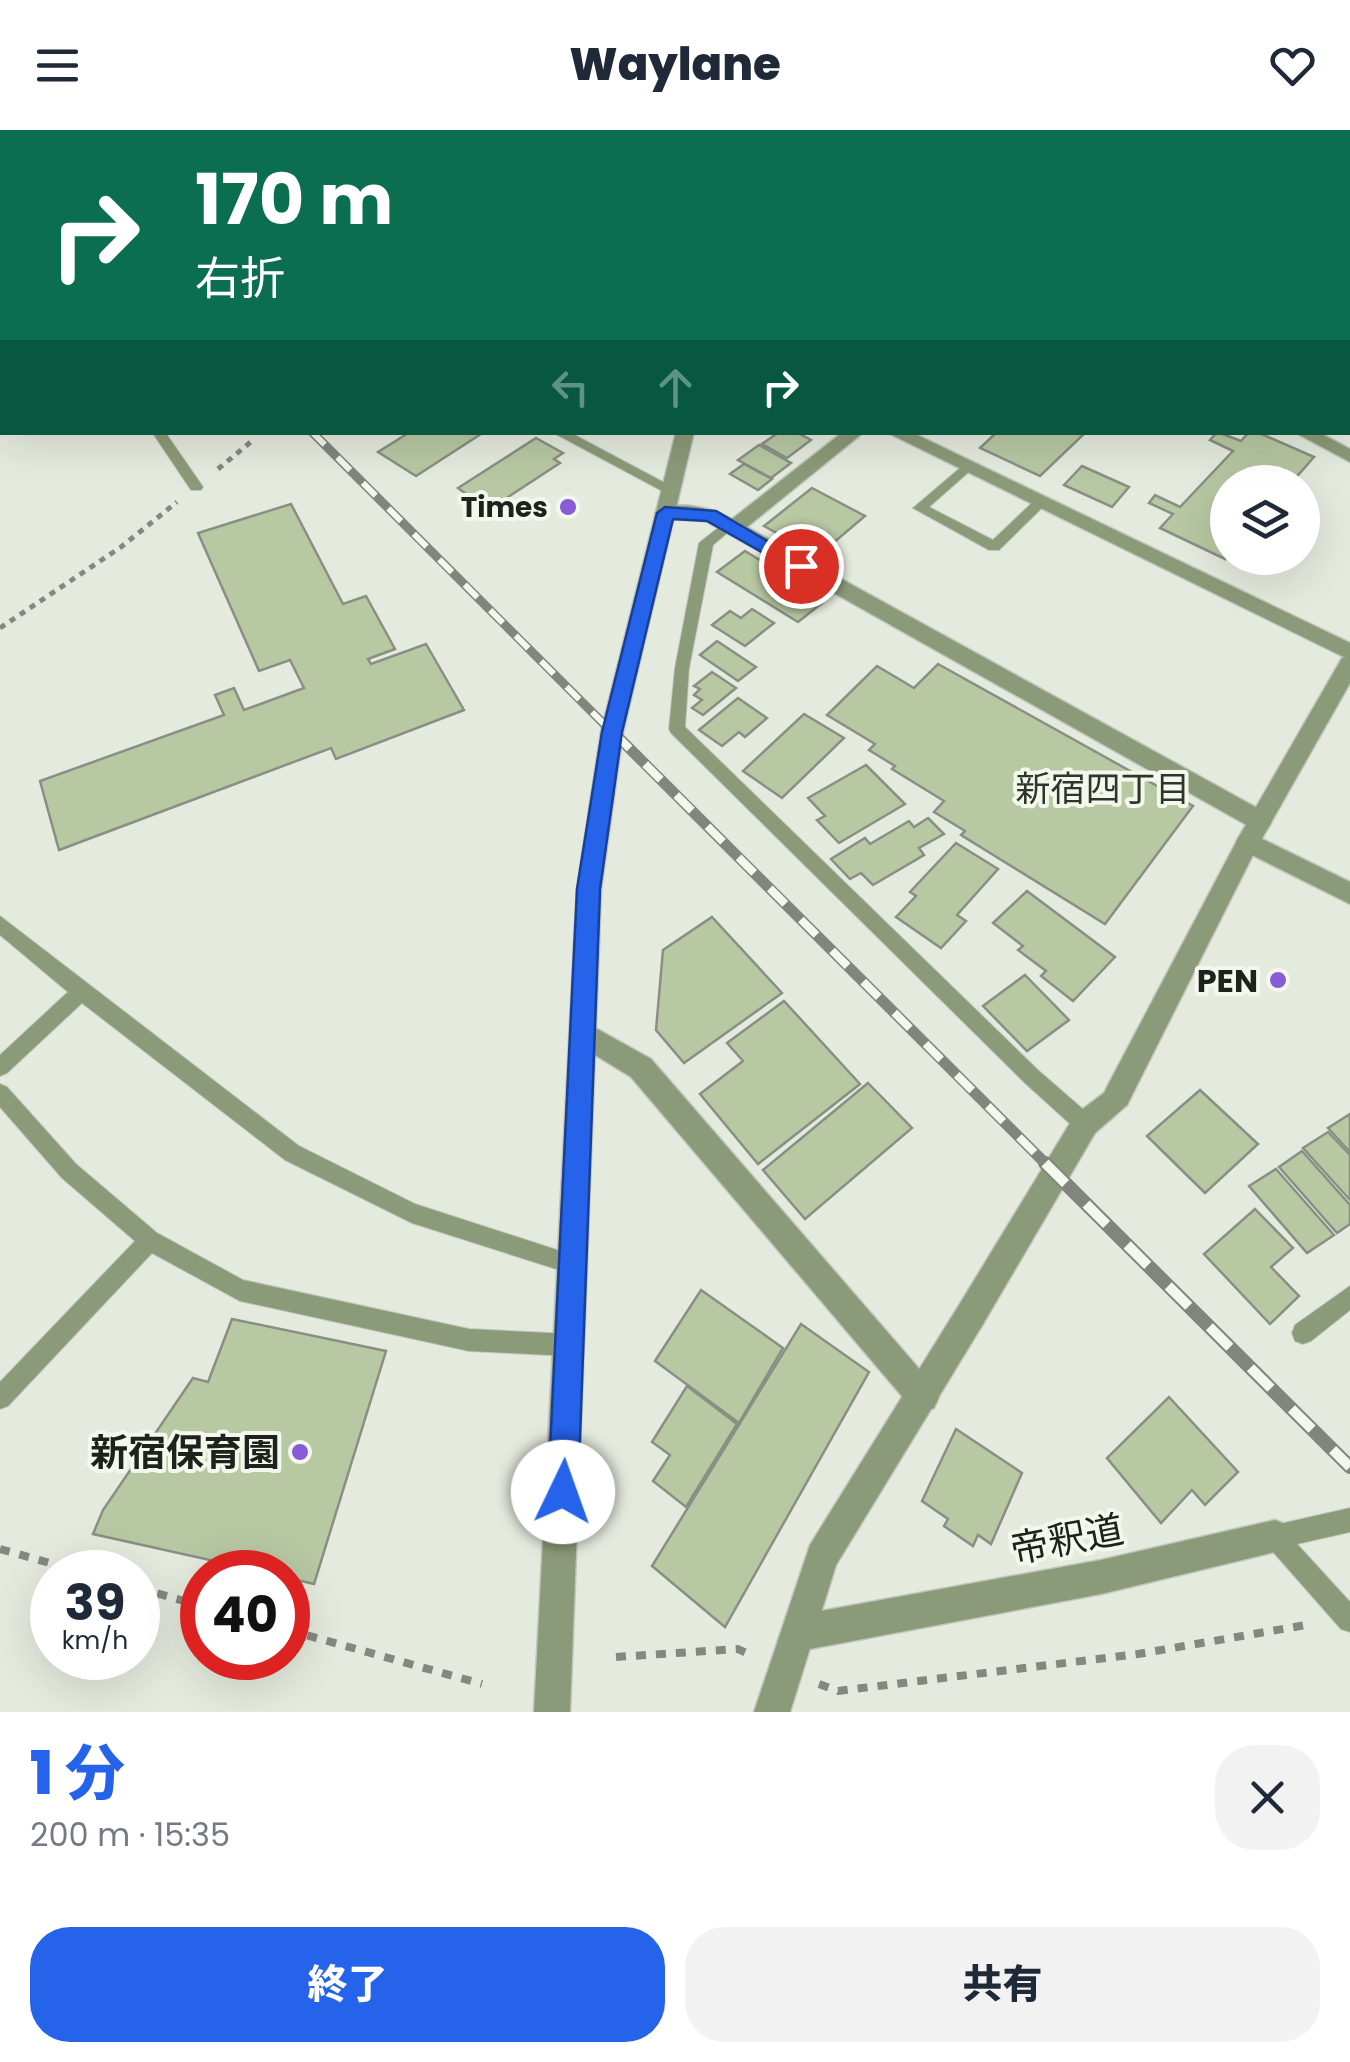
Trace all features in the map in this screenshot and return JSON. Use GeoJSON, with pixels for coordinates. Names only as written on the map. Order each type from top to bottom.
{"type":"FeatureCollection","features":[{"type":"Feature","properties":{"kind":"street"},"geometry":{"type":"LineString","coordinates":[[552,1712],[575,1265],[588,889],[602,788],[685,435]]}},
{"type":"Feature","properties":{"kind":"street"},"geometry":{"type":"LineString","coordinates":[[731,527],[851,435]]}},
{"type":"Feature","properties":{"kind":"street"},"geometry":{"type":"LineString","coordinates":[[902,435],[1350,652]]}},
{"type":"Feature","properties":{"kind":"street"},"geometry":{"type":"LineString","coordinates":[[1309,435],[1350,456]]}},
{"type":"Feature","properties":{"kind":"street"},"geometry":{"type":"LineString","coordinates":[[668,501],[710,515],[731,527],[1254,831],[1350,894]]}},
{"type":"Feature","properties":{"kind":"street"},"geometry":{"type":"LineString","coordinates":[[772,1712],[822,1557],[923,1397],[1085,1124],[1117,1096],[1254,831],[1350,664]]}},
{"type":"Feature","properties":{"kind":"street"},"geometry":{"type":"LineString","coordinates":[[583,1033],[641,1068],[923,1397]]}},
{"type":"Feature","properties":{"kind":"street","name":"帝釈道"},"geometry":{"type":"LineString","coordinates":[[799,1633],[1101,1577],[1275,1538]]}},
{"type":"Feature","properties":{"kind":"lane"},"geometry":{"type":"LineString","coordinates":[[160,435],[196,487]]}},
{"type":"Feature","properties":{"kind":"lane"},"geometry":{"type":"LineString","coordinates":[[563,435],[668,501]]}},
{"type":"Feature","properties":{"kind":"lane"},"geometry":{"type":"LineString","coordinates":[[966,466],[920,508],[994,547],[1041,502]]}},
{"type":"Feature","properties":{"kind":"lane"},"geometry":{"type":"LineString","coordinates":[[731,527],[706,543],[682,668],[675,716],[677,729],[1018,1064],[1085,1124]]}},
{"type":"Feature","properties":{"kind":"lane"},"geometry":{"type":"LineString","coordinates":[[0,924],[81,992],[292,1154],[412,1213],[575,1265]]}},
{"type":"Feature","properties":{"kind":"lane"},"geometry":{"type":"LineString","coordinates":[[0,1067],[81,992]]}},
{"type":"Feature","properties":{"kind":"lane"},"geometry":{"type":"LineString","coordinates":[[0,1093],[70,1171],[150,1240],[240,1290],[469,1340],[571,1345]]}},
{"type":"Feature","properties":{"kind":"lane"},"geometry":{"type":"LineString","coordinates":[[0,1398],[150,1240]]}},
{"type":"Feature","properties":{"kind":"lane"},"geometry":{"type":"LineString","coordinates":[[1303,1333],[1350,1297]]}},
{"type":"Feature","properties":{"kind":"lane","name":"帝釈道"},"geometry":{"type":"LineString","coordinates":[[1275,1538],[1350,1520]]}},
{"type":"Feature","properties":{"kind":"lane"},"geometry":{"type":"LineString","coordinates":[[1275,1538],[1348,1617]]}},
{"type":"Feature","properties":{"kind":"path"},"geometry":{"type":"LineString","coordinates":[[0,628],[121,547],[252,441]]}},
{"type":"Feature","properties":{"kind":"path"},"geometry":{"type":"LineString","coordinates":[[0,1549],[30,1557]]}},
{"type":"Feature","properties":{"kind":"path"},"geometry":{"type":"LineString","coordinates":[[616,1657],[738,1649],[838,1692],[1138,1654],[1348,1617]]}},
{"type":"Feature","properties":{"kind":"path"},"geometry":{"type":"LineString","coordinates":[[310,1636],[482,1684]]}},
{"type":"Feature","properties":{"kind":"building"},"geometry":{"type":"Polygon","coordinates":[[[405,435],[479,435],[416,476],[378,452],[405,435]]]}},
{"type":"Feature","properties":{"kind":"building"},"geometry":{"type":"Polygon","coordinates":[[[775,435],[802,435],[811,440],[787,458],[762,444],[775,435]]]}},
{"type":"Feature","properties":{"kind":"building"},"geometry":{"type":"Polygon","coordinates":[[[994,435],[1083,435],[1040,476],[980,448],[994,435]]]}},
{"type":"Feature","properties":{"kind":"building"},"geometry":{"type":"Polygon","coordinates":[[[1214,435],[1241,441],[1246,435],[1264,435],[1314,457],[1307,465],[1220,465],[1233,451],[1210,440],[1214,435]]]}},
{"type":"Feature","properties":{"kind":"building"},"geometry":{"type":"Polygon","coordinates":[[[536,438],[563,453],[554,459],[560,463],[488,510],[458,488],[536,438]]]}},
{"type":"Feature","properties":{"kind":"building"},"geometry":{"type":"Polygon","coordinates":[[[759,445],[791,463],[771,478],[738,460],[759,445]]]}},
{"type":"Feature","properties":{"kind":"building"},"geometry":{"type":"Polygon","coordinates":[[[744,464],[772,479],[758,490],[730,474],[744,464]]]}},
{"type":"Feature","properties":{"kind":"building"},"geometry":{"type":"Polygon","coordinates":[[[1082,466],[1129,487],[1112,507],[1064,485],[1082,466]]]}},
{"type":"Feature","properties":{"kind":"building"},"geometry":{"type":"Polygon","coordinates":[[[1210,475],[1210,552],[1160,528],[1173,514],[1149,503],[1155,495],[1180,507],[1210,475]]]}},
{"type":"Feature","properties":{"kind":"building"},"geometry":{"type":"Polygon","coordinates":[[[812,488],[865,516],[832,544],[807,530],[793,542],[764,526],[812,488]]]}},
{"type":"Feature","properties":{"kind":"building"},"geometry":{"type":"Polygon","coordinates":[[[291,504],[343,604],[366,596],[395,649],[368,659],[371,664],[426,644],[464,710],[336,759],[331,748],[59,850],[40,781],[224,715],[215,695],[234,688],[244,710],[304,688],[290,660],[259,671],[198,533],[291,504]]]}},
{"type":"Feature","properties":{"kind":"building"},"geometry":{"type":"Polygon","coordinates":[[[745,551],[826,600],[798,622],[717,572],[745,551]]]}},
{"type":"Feature","properties":{"kind":"building"},"geometry":{"type":"Polygon","coordinates":[[[752,609],[774,623],[745,646],[712,625],[730,611],[741,618],[752,609]]]}},
{"type":"Feature","properties":{"kind":"building"},"geometry":{"type":"Polygon","coordinates":[[[717,641],[756,667],[738,681],[700,655],[717,641]]]}},
{"type":"Feature","properties":{"kind":"building"},"geometry":{"type":"Polygon","coordinates":[[[938,664],[1193,806],[1105,924],[961,835],[965,831],[934,812],[944,801],[869,750],[875,744],[827,715],[877,666],[914,688],[938,664]]]}},
{"type":"Feature","properties":{"kind":"building"},"geometry":{"type":"Polygon","coordinates":[[[712,672],[736,688],[703,715],[692,708],[702,700],[694,695],[700,689],[694,686],[712,672]]]}},
{"type":"Feature","properties":{"kind":"building"},"geometry":{"type":"Polygon","coordinates":[[[738,698],[767,718],[745,737],[739,732],[722,746],[699,730],[738,698]]]}},
{"type":"Feature","properties":{"kind":"building"},"geometry":{"type":"Polygon","coordinates":[[[804,714],[844,738],[782,798],[743,771],[804,714]]]}},
{"type":"Feature","properties":{"kind":"building"},"geometry":{"type":"Polygon","coordinates":[[[866,765],[905,804],[839,843],[817,820],[825,816],[808,798],[866,765]]]}},
{"type":"Feature","properties":{"kind":"building"},"geometry":{"type":"Polygon","coordinates":[[[928,818],[944,834],[919,848],[924,855],[873,885],[861,873],[850,879],[831,859],[865,838],[870,844],[909,821],[914,827],[928,818]]]}},
{"type":"Feature","properties":{"kind":"building"},"geometry":{"type":"Polygon","coordinates":[[[956,843],[998,869],[957,915],[966,921],[941,948],[896,917],[916,896],[910,892],[956,843]]]}},
{"type":"Feature","properties":{"kind":"building"},"geometry":{"type":"Polygon","coordinates":[[[1027,891],[1115,957],[1073,1001],[1041,976],[1046,971],[1018,950],[1023,946],[993,923],[1027,891]]]}},
{"type":"Feature","properties":{"kind":"building"},"geometry":{"type":"Polygon","coordinates":[[[712,917],[782,993],[684,1063],[656,1030],[663,950],[712,917]]]}},
{"type":"Feature","properties":{"kind":"building"},"geometry":{"type":"Polygon","coordinates":[[[1025,975],[1069,1020],[1027,1051],[983,1006],[1025,975]]]}},
{"type":"Feature","properties":{"kind":"building"},"geometry":{"type":"Polygon","coordinates":[[[784,1001],[860,1084],[758,1164],[700,1094],[743,1061],[727,1043],[784,1001]]]}},
{"type":"Feature","properties":{"kind":"building"},"geometry":{"type":"Polygon","coordinates":[[[868,1083],[912,1128],[805,1219],[763,1170],[868,1083]]]}},
{"type":"Feature","properties":{"kind":"building"},"geometry":{"type":"Polygon","coordinates":[[[1200,1090],[1258,1144],[1205,1193],[1147,1136],[1200,1090]]]}},
{"type":"Feature","properties":{"kind":"building"},"geometry":{"type":"Polygon","coordinates":[[[1350,1114],[1350,1152],[1328,1128],[1350,1114]]]}},
{"type":"Feature","properties":{"kind":"building"},"geometry":{"type":"Polygon","coordinates":[[[1328,1132],[1350,1155],[1350,1200],[1303,1148],[1328,1132]]]}},
{"type":"Feature","properties":{"kind":"building"},"geometry":{"type":"Polygon","coordinates":[[[1302,1151],[1350,1205],[1350,1224],[1337,1233],[1279,1167],[1302,1151]]]}},
{"type":"Feature","properties":{"kind":"building"},"geometry":{"type":"Polygon","coordinates":[[[1276,1169],[1334,1235],[1307,1253],[1249,1186],[1276,1169]]]}},
{"type":"Feature","properties":{"kind":"building"},"geometry":{"type":"Polygon","coordinates":[[[1255,1209],[1293,1248],[1271,1267],[1299,1296],[1270,1324],[1204,1254],[1255,1209]]]}},
{"type":"Feature","properties":{"kind":"building"},"geometry":{"type":"Polygon","coordinates":[[[701,1290],[783,1348],[739,1423],[655,1361],[701,1290]]]}},
{"type":"Feature","properties":{"kind":"building"},"geometry":{"type":"Polygon","coordinates":[[[232,1319],[386,1351],[314,1584],[310,1583],[310,1550],[180,1550],[180,1553],[93,1534],[103,1510],[193,1378],[208,1382],[232,1319]]]}},
{"type":"Feature","properties":{"kind":"building"},"geometry":{"type":"Polygon","coordinates":[[[801,1324],[869,1372],[725,1627],[652,1566],[801,1324]]]}},
{"type":"Feature","properties":{"kind":"building"},"geometry":{"type":"Polygon","coordinates":[[[687,1386],[737,1424],[686,1507],[653,1481],[670,1455],[652,1442],[687,1386]]]}},
{"type":"Feature","properties":{"kind":"building"},"geometry":{"type":"Polygon","coordinates":[[[1169,1397],[1238,1472],[1205,1505],[1192,1490],[1161,1523],[1107,1458],[1169,1397]]]}},
{"type":"Feature","properties":{"kind":"building"},"geometry":{"type":"Polygon","coordinates":[[[956,1429],[1022,1473],[991,1544],[978,1535],[973,1546],[944,1526],[948,1519],[922,1501],[956,1429]]]}},
{"type":"Feature","properties":{"kind":"railway"},"geometry":{"type":"LineString","coordinates":[[315,435],[616,736]]}},
{"type":"Feature","properties":{"kind":"railway"},"geometry":{"type":"LineString","coordinates":[[614,733],[1048,1166]]}},
{"type":"Feature","properties":{"kind":"railway"},"geometry":{"type":"LineString","coordinates":[[1045,1163],[1350,1467]]}},
{"type":"Feature","properties":{"kind":"place","name":"Times"},"geometry":{"type":"Point","coordinates":[568,507]}},
{"type":"Feature","properties":{"kind":"place","name":"PEN"},"geometry":{"type":"Point","coordinates":[1278,980]}},
{"type":"Feature","properties":{"kind":"place","name":"新宿保育園"},"geometry":{"type":"Point","coordinates":[300,1452]}},
{"type":"Feature","properties":{"kind":"district","name":"新宿四丁目"},"geometry":{"type":"Point","coordinates":[1103,788]}},
{"type":"Feature","properties":{"kind":"route"},"geometry":{"type":"LineString","coordinates":[[563,1492],[588,889],[612,732],[665,513],[710,515],[801,566]]}}]}
